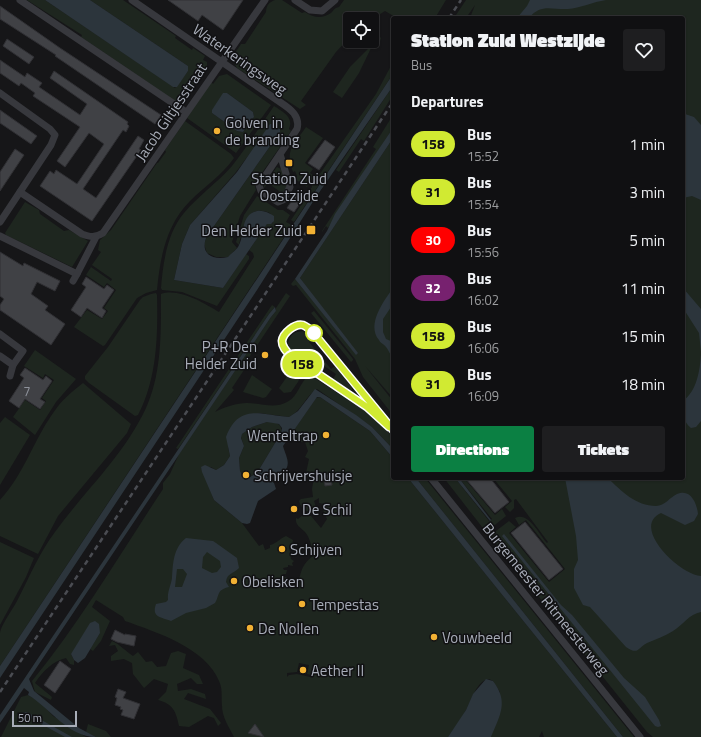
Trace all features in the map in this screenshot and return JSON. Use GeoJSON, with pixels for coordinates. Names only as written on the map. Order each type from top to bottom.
{"type":"FeatureCollection","features":[{"type":"Feature","properties":{"kind":"street"},"geometry":{"type":"LineString","coordinates":[[20,0],[186,112]]}},
{"type":"Feature","properties":{"kind":"street","name":"Waterkeringsweg"},"geometry":{"type":"LineString","coordinates":[[132,0],[290,110],[295,115],[298,123],[297,129],[280,154],[259,185],[261,191],[278,202],[284,198],[290,187],[280,154]]}},
{"type":"Feature","properties":{"kind":"street","name":"Jacob Giltjesstraat"},"geometry":{"type":"LineString","coordinates":[[73,281],[96,237],[103,233],[108,227],[186,112],[265,0]]}},
{"type":"Feature","properties":{"kind":"street"},"geometry":{"type":"LineString","coordinates":[[295,0],[310,10],[322,12],[335,0]]}},
{"type":"Feature","properties":{"kind":"street"},"geometry":{"type":"LineString","coordinates":[[0,93],[50,129],[55,135],[51,145],[0,222]]}},
{"type":"Feature","properties":{"kind":"street"},"geometry":{"type":"LineString","coordinates":[[20,192],[82,234],[96,237]]}},
{"type":"Feature","properties":{"kind":"street"},"geometry":{"type":"LineString","coordinates":[[0,236],[77,274]]}},
{"type":"Feature","properties":{"kind":"street"},"geometry":{"type":"LineString","coordinates":[[391,429],[311,330],[303,325],[298,325],[286,333],[282,341],[283,346],[290,355],[367,407],[391,429]]}},
{"type":"Feature","properties":{"kind":"street"},"geometry":{"type":"LineString","coordinates":[[0,334],[23,350],[13,365],[10,376]]}},
{"type":"Feature","properties":{"kind":"street"},"geometry":{"type":"LineString","coordinates":[[0,356],[13,365]]}},
{"type":"Feature","properties":{"kind":"street","name":"Burgemeester Ritmeesterweg"},"geometry":{"type":"LineString","coordinates":[[434,480],[640,737]]}},
{"type":"Feature","properties":{"kind":"shaded area"},"geometry":{"type":"Polygon","coordinates":[[[27,0],[45,0],[175,88],[188,71],[188,66],[90,0],[123,0],[176,36],[175,38],[192,50],[193,48],[205,56],[203,60],[207,62],[207,67],[180,104],[81,37],[82,35],[27,0]]]}},
{"type":"Feature","properties":{"kind":"shaded area"},"geometry":{"type":"Polygon","coordinates":[[[45,0],[90,0],[188,66],[188,71],[177,87],[173,87],[45,0]]]}},
{"type":"Feature","properties":{"kind":"shaded area"},"geometry":{"type":"Polygon","coordinates":[[[275,0],[282,0],[302,13],[305,12],[312,16],[318,17],[331,13],[339,7],[344,0],[446,0],[436,16],[394,16],[385,11],[379,15],[379,12],[343,12],[343,44],[301,101],[306,105],[300,109],[237,68],[234,61],[235,53],[241,44],[245,44],[266,12],[268,4],[275,0]]]}},
{"type":"Feature","properties":{"kind":"shaded area"},"geometry":{"type":"Polygon","coordinates":[[[466,0],[701,0],[701,737],[653,737],[647,732],[491,537],[492,534],[509,521],[516,527],[509,533],[549,582],[565,569],[526,520],[519,525],[515,518],[520,517],[529,520],[547,543],[548,542],[516,499],[514,500],[514,508],[510,512],[505,507],[512,501],[495,480],[685,480],[685,16],[471,16],[475,5],[467,16],[455,16],[466,0]]]}},
{"type":"Feature","properties":{"kind":"shaded area"},"geometry":{"type":"Polygon","coordinates":[[[530,0],[606,0],[568,9],[547,8],[538,10],[531,16],[519,16],[530,0]]]}},
{"type":"Feature","properties":{"kind":"shaded area"},"geometry":{"type":"Polygon","coordinates":[[[369,48],[371,48],[359,73],[342,98],[333,92],[350,67],[369,48]]]}},
{"type":"Feature","properties":{"kind":"shaded area"},"geometry":{"type":"Polygon","coordinates":[[[391,66],[391,77],[294,222],[291,220],[310,192],[309,191],[312,185],[376,94],[391,66]]]}},
{"type":"Feature","properties":{"kind":"shaded area"},"geometry":{"type":"Polygon","coordinates":[[[227,74],[271,105],[236,153],[187,118],[211,82],[213,84],[219,76],[227,74]],[[227,93],[212,113],[237,131],[243,132],[254,117],[253,112],[227,93]]]}},
{"type":"Feature","properties":{"kind":"shaded area"},"geometry":{"type":"Polygon","coordinates":[[[391,77],[391,89],[316,197],[257,290],[0,678],[0,666],[391,77]]]}},
{"type":"Feature","properties":{"kind":"shaded area"},"geometry":{"type":"Polygon","coordinates":[[[391,89],[391,98],[364,141],[361,139],[339,172],[336,170],[391,89]]]}},
{"type":"Feature","properties":{"kind":"shaded area"},"geometry":{"type":"Polygon","coordinates":[[[223,93],[227,93],[253,112],[254,117],[243,132],[237,131],[212,113],[212,110],[223,93]]]}},
{"type":"Feature","properties":{"kind":"shaded area"},"geometry":{"type":"Polygon","coordinates":[[[274,106],[287,115],[290,121],[289,129],[291,131],[257,180],[255,186],[256,190],[240,216],[232,242],[237,248],[228,257],[216,257],[207,253],[204,244],[207,236],[280,132],[272,124],[236,172],[190,225],[182,244],[174,280],[223,288],[246,254],[249,256],[249,259],[217,306],[182,292],[162,290],[162,278],[167,249],[178,221],[189,207],[232,166],[274,106]]]}},
{"type":"Feature","properties":{"kind":"shaded area"},"geometry":{"type":"Polygon","coordinates":[[[685,114],[694,117],[701,125],[701,200],[692,196],[685,198],[685,114]]]}},
{"type":"Feature","properties":{"kind":"shaded area"},"geometry":{"type":"Polygon","coordinates":[[[391,118],[391,131],[328,228],[326,226],[322,232],[376,149],[373,147],[391,118]]]}},
{"type":"Feature","properties":{"kind":"shaded area"},"geometry":{"type":"Polygon","coordinates":[[[185,121],[231,154],[234,158],[224,170],[182,210],[170,231],[162,254],[157,290],[146,293],[137,298],[103,346],[74,327],[87,310],[102,319],[108,311],[104,308],[116,290],[107,283],[104,287],[86,275],[91,267],[111,281],[112,279],[92,265],[101,252],[98,250],[100,240],[111,230],[166,152],[165,150],[185,121]]]}},
{"type":"Feature","properties":{"kind":"shaded area"},"geometry":{"type":"Polygon","coordinates":[[[270,124],[280,129],[280,132],[207,236],[205,242],[206,251],[212,257],[228,257],[238,247],[241,241],[245,221],[252,213],[257,211],[266,212],[274,216],[274,221],[271,224],[267,224],[223,288],[174,280],[182,244],[190,225],[237,172],[270,124]]]}},
{"type":"Feature","properties":{"kind":"shaded area"},"geometry":{"type":"Polygon","coordinates":[[[306,127],[323,138],[305,163],[313,169],[310,173],[314,176],[307,187],[295,179],[297,176],[295,171],[293,172],[290,158],[290,153],[294,144],[306,127]]]}},
{"type":"Feature","properties":{"kind":"shaded area"},"geometry":{"type":"Polygon","coordinates":[[[391,131],[391,141],[300,278],[358,353],[356,355],[295,279],[327,231],[335,214],[391,131]]]}},
{"type":"Feature","properties":{"kind":"shaded area"},"geometry":{"type":"Polygon","coordinates":[[[391,141],[391,396],[365,366],[391,398],[391,412],[363,377],[355,359],[296,285],[293,286],[291,284],[295,279],[357,355],[300,278],[391,141]]]}},
{"type":"Feature","properties":{"kind":"shaded area"},"geometry":{"type":"Polygon","coordinates":[[[277,167],[281,169],[287,187],[279,197],[276,196],[279,191],[268,183],[264,188],[264,185],[277,167]]]}},
{"type":"Feature","properties":{"kind":"shaded area"},"geometry":{"type":"Polygon","coordinates":[[[257,196],[278,210],[283,210],[290,215],[286,222],[292,225],[0,666],[1,630],[39,557],[49,540],[67,516],[104,472],[126,442],[137,426],[146,408],[155,381],[160,352],[161,294],[176,293],[191,297],[219,312],[254,257],[253,253],[249,250],[267,224],[273,223],[270,213],[256,211],[251,214],[244,225],[239,245],[236,242],[244,215],[257,196]]]}},
{"type":"Feature","properties":{"kind":"shaded area"},"geometry":{"type":"Polygon","coordinates":[[[25,202],[39,210],[40,214],[64,231],[69,230],[88,241],[72,267],[6,235],[5,233],[25,202]]]}},
{"type":"Feature","properties":{"kind":"shaded area"},"geometry":{"type":"Polygon","coordinates":[[[685,290],[701,309],[701,352],[699,333],[685,311],[685,290]]]}},
{"type":"Feature","properties":{"kind":"shaded area"},"geometry":{"type":"Polygon","coordinates":[[[391,291],[391,307],[383,319],[383,332],[386,339],[391,341],[391,355],[388,349],[380,341],[374,327],[375,320],[385,299],[391,291]]]}},
{"type":"Feature","properties":{"kind":"shaded area"},"geometry":{"type":"Polygon","coordinates":[[[156,293],[157,295],[155,357],[149,387],[138,415],[135,416],[89,383],[85,379],[85,376],[108,347],[140,300],[156,293]]]}},
{"type":"Feature","properties":{"kind":"shaded area"},"geometry":{"type":"Polygon","coordinates":[[[286,293],[290,296],[242,368],[244,370],[232,388],[234,390],[215,412],[222,408],[243,403],[272,405],[282,404],[294,396],[303,381],[310,375],[368,413],[384,427],[391,436],[391,447],[372,427],[317,389],[309,395],[297,411],[289,417],[259,413],[228,447],[230,456],[224,465],[216,470],[211,467],[201,467],[214,500],[242,523],[259,546],[263,544],[265,550],[270,548],[270,545],[286,536],[293,540],[292,545],[289,546],[291,559],[294,561],[292,563],[293,566],[288,565],[288,567],[283,568],[284,570],[287,570],[286,574],[283,574],[287,577],[289,584],[292,587],[297,586],[304,566],[313,556],[309,539],[306,533],[297,524],[296,518],[298,519],[303,515],[311,516],[321,528],[327,519],[323,510],[323,504],[319,503],[319,498],[314,501],[316,507],[313,513],[304,509],[300,504],[299,501],[301,499],[313,497],[312,489],[314,477],[309,477],[306,473],[309,459],[305,457],[308,451],[305,442],[299,442],[293,431],[316,398],[320,397],[370,431],[391,456],[391,480],[410,480],[617,737],[544,737],[542,731],[539,737],[491,737],[500,692],[493,681],[489,679],[485,680],[478,687],[460,721],[448,737],[234,737],[223,714],[219,681],[212,669],[203,659],[192,650],[165,636],[125,621],[123,617],[96,600],[92,607],[110,621],[101,641],[93,651],[90,649],[100,633],[71,654],[74,660],[74,665],[70,664],[66,658],[61,659],[41,674],[35,683],[52,697],[51,700],[35,692],[32,681],[67,635],[100,587],[163,489],[163,483],[170,474],[179,454],[276,311],[276,308],[286,293]],[[299,663],[297,672],[287,673],[287,677],[289,675],[297,674],[310,677],[311,675],[307,674],[309,665],[299,663]]]}},
{"type":"Feature","properties":{"kind":"shaded area"},"geometry":{"type":"Polygon","coordinates":[[[272,305],[275,307],[178,449],[176,448],[272,305]]]}},
{"type":"Feature","properties":{"kind":"shaded area"},"geometry":{"type":"Polygon","coordinates":[[[275,307],[276,311],[29,679],[34,691],[79,728],[96,737],[86,736],[68,727],[28,695],[29,692],[24,688],[0,723],[0,715],[275,307]]]}},
{"type":"Feature","properties":{"kind":"shaded area"},"geometry":{"type":"Polygon","coordinates":[[[314,311],[353,359],[351,362],[311,313],[314,311]]]}},
{"type":"Feature","properties":{"kind":"shaded area"},"geometry":{"type":"Polygon","coordinates":[[[303,331],[313,339],[309,342],[331,369],[335,366],[352,390],[349,390],[333,379],[336,374],[300,350],[297,354],[290,349],[288,343],[290,337],[297,332],[303,331]]]}},
{"type":"Feature","properties":{"kind":"shaded area"},"geometry":{"type":"Polygon","coordinates":[[[35,350],[76,379],[56,402],[35,435],[13,417],[25,400],[40,410],[46,401],[42,398],[54,380],[45,374],[43,378],[24,366],[35,350]]]}},
{"type":"Feature","properties":{"kind":"shaded area"},"geometry":{"type":"Polygon","coordinates":[[[701,354],[701,421],[696,427],[691,428],[685,419],[685,399],[695,386],[700,367],[701,354]]]}},
{"type":"Feature","properties":{"kind":"shaded area"},"geometry":{"type":"Polygon","coordinates":[[[293,363],[303,370],[298,382],[291,392],[284,393],[279,388],[291,371],[287,367],[288,364],[293,363]]]}},
{"type":"Feature","properties":{"kind":"shaded area"},"geometry":{"type":"Polygon","coordinates":[[[252,375],[272,389],[266,397],[263,398],[243,392],[252,375]]]}},
{"type":"Feature","properties":{"kind":"shaded area"},"geometry":{"type":"Polygon","coordinates":[[[83,383],[131,424],[127,433],[58,516],[38,554],[0,536],[0,500],[9,490],[23,467],[48,420],[65,398],[83,383]]]}},
{"type":"Feature","properties":{"kind":"shaded area"},"geometry":{"type":"Polygon","coordinates":[[[315,389],[372,427],[391,447],[391,456],[370,431],[320,397],[317,397],[283,446],[288,460],[286,470],[283,473],[267,474],[267,477],[274,483],[276,489],[258,501],[250,523],[242,523],[214,500],[201,467],[205,465],[216,470],[224,465],[230,456],[226,437],[231,426],[237,419],[244,415],[260,413],[289,417],[298,411],[315,389]],[[267,422],[252,427],[242,434],[241,438],[244,446],[239,458],[240,471],[245,480],[257,473],[281,433],[282,428],[279,424],[267,422]]]}},
{"type":"Feature","properties":{"kind":"shaded area"},"geometry":{"type":"Polygon","coordinates":[[[5,417],[30,435],[0,485],[0,423],[5,417]]]}},
{"type":"Feature","properties":{"kind":"shaded area"},"geometry":{"type":"Polygon","coordinates":[[[267,422],[280,425],[281,433],[257,473],[245,480],[240,471],[239,458],[244,446],[241,437],[242,434],[252,427],[267,422]]]}},
{"type":"Feature","properties":{"kind":"shaded area"},"geometry":{"type":"Polygon","coordinates":[[[410,480],[418,480],[623,737],[617,737],[410,480]]]}},
{"type":"Feature","properties":{"kind":"shaded area"},"geometry":{"type":"Polygon","coordinates":[[[418,480],[427,480],[634,737],[623,737],[418,480]]]}},
{"type":"Feature","properties":{"kind":"shaded area"},"geometry":{"type":"Polygon","coordinates":[[[446,480],[457,480],[489,521],[492,519],[461,480],[466,480],[495,515],[502,509],[506,516],[486,532],[446,480]]]}},
{"type":"Feature","properties":{"kind":"shaded area"},"geometry":{"type":"Polygon","coordinates":[[[457,480],[461,480],[491,520],[490,521],[457,480]]]}},
{"type":"Feature","properties":{"kind":"shaded area"},"geometry":{"type":"Polygon","coordinates":[[[565,480],[610,480],[635,501],[656,506],[662,505],[677,494],[686,493],[690,495],[695,502],[698,514],[694,521],[685,525],[661,513],[653,520],[651,529],[654,539],[671,559],[692,574],[701,576],[701,612],[693,615],[670,633],[647,643],[636,651],[630,650],[590,607],[583,605],[574,588],[574,569],[578,560],[576,536],[565,480]]]}},
{"type":"Feature","properties":{"kind":"shaded area"},"geometry":{"type":"Polygon","coordinates":[[[504,534],[561,605],[572,615],[624,678],[645,697],[661,726],[655,726],[502,536],[504,534]]]}},
{"type":"Feature","properties":{"kind":"shaded area"},"geometry":{"type":"Polygon","coordinates":[[[186,538],[213,541],[237,558],[239,568],[228,577],[226,582],[229,587],[220,591],[215,603],[206,608],[186,613],[171,621],[158,616],[155,609],[156,604],[166,602],[168,600],[174,556],[178,546],[186,538]],[[207,552],[203,557],[202,568],[212,573],[217,572],[221,567],[220,561],[207,552]],[[177,569],[175,587],[182,587],[187,574],[183,569],[177,569]]]}},
{"type":"Feature","properties":{"kind":"shaded area"},"geometry":{"type":"Polygon","coordinates":[[[0,542],[34,558],[26,577],[0,625],[0,542]]]}},
{"type":"Feature","properties":{"kind":"shaded area"},"geometry":{"type":"Polygon","coordinates":[[[95,621],[99,624],[100,633],[85,658],[78,663],[74,660],[71,654],[90,623],[95,621]]]}},
{"type":"Feature","properties":{"kind":"shaded area"},"geometry":{"type":"Polygon","coordinates":[[[112,641],[133,656],[138,652],[146,662],[152,661],[157,667],[166,666],[171,653],[178,651],[186,654],[183,668],[199,675],[203,684],[197,684],[191,678],[177,684],[178,691],[191,689],[205,694],[206,699],[188,693],[184,699],[210,709],[221,723],[218,726],[214,718],[208,716],[189,727],[179,726],[177,716],[173,709],[167,704],[158,700],[166,692],[168,684],[154,679],[144,688],[133,674],[132,663],[124,659],[111,661],[111,656],[118,651],[115,645],[109,646],[112,641]]]}},
{"type":"Feature","properties":{"kind":"shaded area"},"geometry":{"type":"Polygon","coordinates":[[[486,679],[493,681],[501,696],[502,702],[500,715],[491,737],[448,737],[466,710],[473,694],[486,679]]]}},
{"type":"Feature","properties":{"kind":"shaded area"},"geometry":{"type":"Polygon","coordinates":[[[28,695],[40,702],[53,716],[86,737],[1,737],[21,697],[28,695]]]}},
{"type":"Feature","properties":{"kind":"shaded area"},"geometry":{"type":"Polygon","coordinates":[[[27,712],[72,737],[65,737],[21,713],[27,712]]]}},
{"type":"Feature","properties":{"kind":"shaded area"},"geometry":{"type":"Polygon","coordinates":[[[88,724],[106,731],[111,737],[96,737],[86,732],[88,724]]]}},
{"type":"Feature","properties":{"kind":"building"},"geometry":{"type":"Polygon","coordinates":[[[168,0],[243,0],[223,30],[202,15],[198,21],[168,0]]]}},
{"type":"Feature","properties":{"kind":"building"},"geometry":{"type":"Polygon","coordinates":[[[0,6],[161,115],[155,124],[55,56],[56,55],[0,19],[0,6]]]}},
{"type":"Feature","properties":{"kind":"building"},"geometry":{"type":"Polygon","coordinates":[[[7,39],[34,57],[29,64],[3,46],[7,39]]]}},
{"type":"Feature","properties":{"kind":"building"},"geometry":{"type":"Polygon","coordinates":[[[0,60],[25,77],[27,73],[42,83],[39,87],[80,115],[87,104],[50,78],[54,71],[128,122],[127,124],[129,126],[126,132],[123,130],[83,189],[96,198],[138,136],[144,140],[139,149],[141,150],[92,221],[40,186],[50,171],[54,174],[56,170],[77,184],[104,144],[89,133],[65,167],[57,161],[80,127],[33,96],[35,93],[21,83],[19,86],[0,73],[0,60]]]}},
{"type":"Feature","properties":{"kind":"building"},"geometry":{"type":"Polygon","coordinates":[[[0,110],[37,136],[31,144],[0,123],[0,110]]]}},
{"type":"Feature","properties":{"kind":"building"},"geometry":{"type":"Polygon","coordinates":[[[325,140],[335,147],[319,170],[308,163],[325,140]]]}},
{"type":"Feature","properties":{"kind":"building"},"geometry":{"type":"Polygon","coordinates":[[[15,149],[24,155],[0,191],[0,172],[15,149]]]}},
{"type":"Feature","properties":{"kind":"building"},"geometry":{"type":"Polygon","coordinates":[[[299,190],[306,195],[294,212],[287,208],[299,190]]]}},
{"type":"Feature","properties":{"kind":"building"},"geometry":{"type":"Polygon","coordinates":[[[0,252],[23,266],[24,263],[60,281],[55,291],[37,282],[31,294],[48,306],[45,310],[65,324],[51,345],[0,310],[0,305],[4,299],[0,296],[0,252]]]}},
{"type":"Feature","properties":{"kind":"building"},"geometry":{"type":"Polygon","coordinates":[[[86,277],[104,289],[107,285],[114,290],[102,308],[106,311],[102,318],[87,308],[81,317],[71,310],[86,287],[82,284],[86,277]]]}},
{"type":"Feature","properties":{"kind":"building"},"geometry":{"type":"Polygon","coordinates":[[[25,368],[43,380],[46,376],[52,381],[40,399],[45,402],[40,409],[25,399],[19,408],[9,401],[24,378],[20,375],[25,368]]]}},
{"type":"Feature","properties":{"kind":"building"},"geometry":{"type":"Polygon","coordinates":[[[330,474],[332,485],[325,486],[323,475],[330,474]]]}},
{"type":"Feature","properties":{"kind":"building"},"geometry":{"type":"Polygon","coordinates":[[[467,480],[492,480],[509,502],[495,513],[467,480]]]}},
{"type":"Feature","properties":{"kind":"building"},"geometry":{"type":"Polygon","coordinates":[[[525,522],[563,569],[549,580],[511,533],[525,522]]]}},
{"type":"Feature","properties":{"kind":"building"},"geometry":{"type":"Polygon","coordinates":[[[115,630],[125,635],[136,636],[134,646],[111,639],[115,630]]]}},
{"type":"Feature","properties":{"kind":"building"},"geometry":{"type":"Polygon","coordinates":[[[60,661],[71,669],[55,693],[44,685],[60,661]]]}},
{"type":"Feature","properties":{"kind":"building"},"geometry":{"type":"Polygon","coordinates":[[[118,689],[126,692],[123,698],[140,704],[134,719],[121,715],[123,710],[120,709],[121,707],[115,705],[117,698],[115,697],[118,689]]]}},
{"type":"Feature","properties":{"kind":"building"},"geometry":{"type":"Polygon","coordinates":[[[255,724],[264,737],[248,733],[255,724]]]}},
{"type":"Feature","properties":{"kind":"railway"},"geometry":{"type":"LineString","coordinates":[[450,16],[461,0]]}},
{"type":"Feature","properties":{"kind":"railway"},"geometry":{"type":"LineString","coordinates":[[0,692],[391,105]]}},
{"type":"Feature","properties":{"kind":"bus line","name":"158"},"geometry":{"type":"LineString","coordinates":[[389,427],[367,407],[290,355],[285,350],[282,341],[286,333],[294,326],[298,325],[303,325],[311,330],[391,428]]}},
{"type":"Feature","properties":{"kind":"place","name":"Golven in de branding"},"geometry":{"type":"Point","coordinates":[217,131]}},
{"type":"Feature","properties":{"kind":"place","name":"Station Zuid Oostzijde"},"geometry":{"type":"Point","coordinates":[289,163]}},
{"type":"Feature","properties":{"kind":"place","name":"Den Helder Zuid"},"geometry":{"type":"Point","coordinates":[311,230]}},
{"type":"Feature","properties":{"kind":"place","name":"P+R Den Helder Zuid"},"geometry":{"type":"Point","coordinates":[265,355]}},
{"type":"Feature","properties":{"kind":"place","name":"Wenteltrap"},"geometry":{"type":"Point","coordinates":[326,435]}},
{"type":"Feature","properties":{"kind":"place","name":"Schrijvershuisje"},"geometry":{"type":"Point","coordinates":[246,475]}},
{"type":"Feature","properties":{"kind":"place","name":"De Schil"},"geometry":{"type":"Point","coordinates":[294,509]}},
{"type":"Feature","properties":{"kind":"place","name":"Schijven"},"geometry":{"type":"Point","coordinates":[282,549]}},
{"type":"Feature","properties":{"kind":"place","name":"Obelisken"},"geometry":{"type":"Point","coordinates":[234,581]}},
{"type":"Feature","properties":{"kind":"place","name":"Tempestas"},"geometry":{"type":"Point","coordinates":[302,604]}},
{"type":"Feature","properties":{"kind":"place","name":"De Nollen"},"geometry":{"type":"Point","coordinates":[250,628]}},
{"type":"Feature","properties":{"kind":"place","name":"Vouwbeeld"},"geometry":{"type":"Point","coordinates":[434,637]}},
{"type":"Feature","properties":{"kind":"place","name":"Aether II"},"geometry":{"type":"Point","coordinates":[303,670]}}]}
